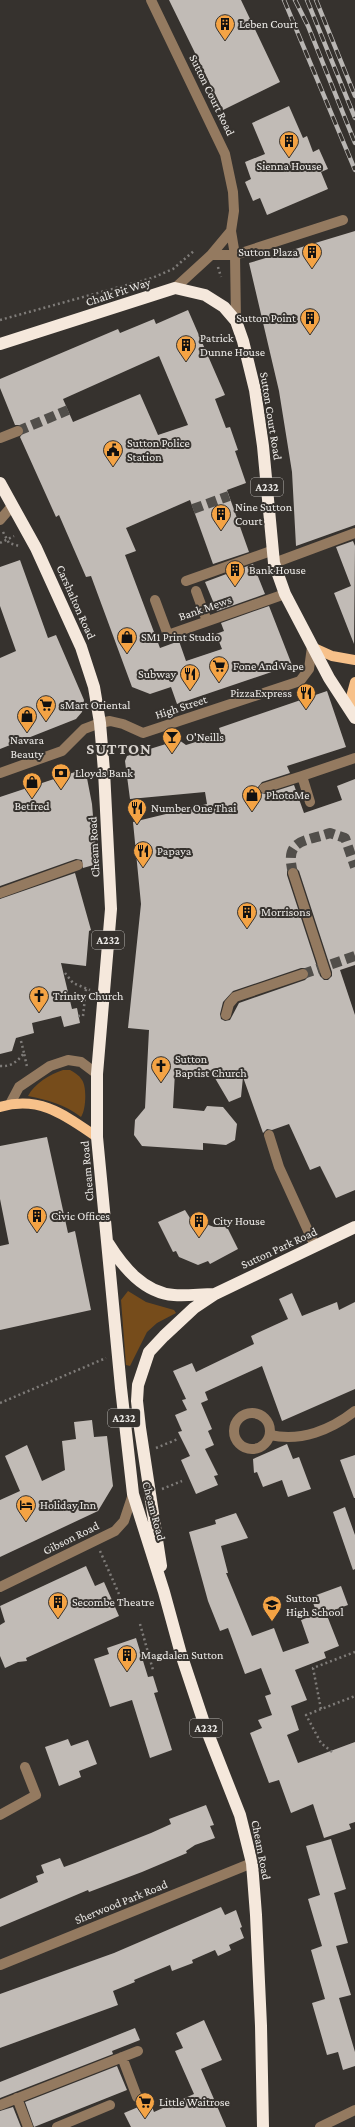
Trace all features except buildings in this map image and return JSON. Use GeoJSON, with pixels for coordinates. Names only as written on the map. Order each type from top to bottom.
{"type":"FeatureCollection","features":[{"type":"Feature","properties":{"kind":"highway","name":"Chalk Pit Way"},"geometry":{"type":"LineString","coordinates":[[0,344],[175,288],[196,292],[215,300],[224,307],[236,321]]}},
{"type":"Feature","properties":{"kind":"highway","name":"Sutton Court Road"},"geometry":{"type":"LineString","coordinates":[[236,321],[255,390],[263,446],[272,557],[285,594],[312,647]]}},
{"type":"Feature","properties":{"kind":"highway","name":"Carshalton Road"},"geometry":{"type":"LineString","coordinates":[[0,483],[36,548],[81,647],[94,687],[102,742]]}},
{"type":"Feature","properties":{"kind":"highway","name":"A232"},"geometry":{"type":"LineString","coordinates":[[312,647],[329,678],[354,715]]}},
{"type":"Feature","properties":{"kind":"highway","name":"Cheam Road"},"geometry":{"type":"LineString","coordinates":[[102,742],[111,909],[97,1074],[97,1137],[133,1494],[164,1592],[181,1654],[205,1726],[240,1815],[252,1863],[261,2018],[263,2127]]}},
{"type":"Feature","properties":{"kind":"highway","name":"Sutton Park Road"},"geometry":{"type":"LineString","coordinates":[[138,1385],[149,1352],[194,1308],[215,1294],[355,1227]]}},
{"type":"Feature","properties":{"kind":"highway","name":"Sutton Park Road"},"geometry":{"type":"LineString","coordinates":[[107,1240],[121,1264],[132,1275],[158,1291],[174,1295],[215,1294]]}},
{"type":"Feature","properties":{"kind":"highway","name":"Cheam Road"},"geometry":{"type":"LineString","coordinates":[[138,1385],[137,1401],[143,1453],[164,1592]]}},
{"type":"Feature","properties":{"kind":"main road"},"geometry":{"type":"LineString","coordinates":[[312,647],[332,656],[355,660]]}},
{"type":"Feature","properties":{"kind":"main road"},"geometry":{"type":"LineString","coordinates":[[354,715],[352,697],[355,682]]}},
{"type":"Feature","properties":{"kind":"main road"},"geometry":{"type":"LineString","coordinates":[[5,1105],[29,1103],[60,1111],[97,1137]]}},
{"type":"Feature","properties":{"kind":"street","name":"Sutton Court Road"},"geometry":{"type":"LineString","coordinates":[[151,0],[225,154],[233,192],[234,211],[231,230],[235,255],[236,321]]}},
{"type":"Feature","properties":{"kind":"street"},"geometry":{"type":"LineString","coordinates":[[211,255],[235,255],[342,220]]}},
{"type":"Feature","properties":{"kind":"street"},"geometry":{"type":"LineString","coordinates":[[175,288],[211,255],[231,230]]}},
{"type":"Feature","properties":{"kind":"street"},"geometry":{"type":"LineString","coordinates":[[0,438],[18,431]]}},
{"type":"Feature","properties":{"kind":"street"},"geometry":{"type":"LineString","coordinates":[[0,520],[12,506]]}},
{"type":"Feature","properties":{"kind":"street"},"geometry":{"type":"LineString","coordinates":[[186,581],[355,533]]}},
{"type":"Feature","properties":{"kind":"street"},"geometry":{"type":"LineString","coordinates":[[196,591],[207,621]]}},
{"type":"Feature","properties":{"kind":"street","name":"Bank Mews"},"geometry":{"type":"LineString","coordinates":[[155,600],[168,635],[285,594]]}},
{"type":"Feature","properties":{"kind":"street","name":"High Street"},"geometry":{"type":"LineString","coordinates":[[0,773],[62,751],[84,729],[100,723],[110,721],[123,724],[143,733],[300,682],[309,669],[312,647]]}},
{"type":"Feature","properties":{"kind":"street"},"geometry":{"type":"LineString","coordinates":[[264,788],[355,758]]}},
{"type":"Feature","properties":{"kind":"street"},"geometry":{"type":"LineString","coordinates":[[302,776],[310,802]]}},
{"type":"Feature","properties":{"kind":"street"},"geometry":{"type":"LineString","coordinates":[[0,893],[78,865]]}},
{"type":"Feature","properties":{"kind":"street"},"geometry":{"type":"LineString","coordinates":[[293,873],[326,974]]}},
{"type":"Feature","properties":{"kind":"street"},"geometry":{"type":"LineString","coordinates":[[226,1015],[229,1004],[236,997],[303,974]]}},
{"type":"Feature","properties":{"kind":"street"},"geometry":{"type":"LineString","coordinates":[[5,1105],[19,1087],[33,1076],[50,1066],[68,1060],[81,1062],[97,1074]]}},
{"type":"Feature","properties":{"kind":"street"},"geometry":{"type":"LineString","coordinates":[[269,1135],[279,1167],[315,1246]]}},
{"type":"Feature","properties":{"kind":"street"},"geometry":{"type":"LineString","coordinates":[[270,1435],[283,1438],[303,1437],[318,1432],[347,1417],[355,1411]]}},
{"type":"Feature","properties":{"kind":"street","name":"Gibson Road"},"geometry":{"type":"LineString","coordinates":[[0,1587],[115,1531],[124,1521],[133,1494]]}},
{"type":"Feature","properties":{"kind":"street"},"geometry":{"type":"LineString","coordinates":[[0,1815],[36,1795],[25,1766]]}},
{"type":"Feature","properties":{"kind":"street","name":"Sherwood Park Road"},"geometry":{"type":"LineString","coordinates":[[0,1965],[252,1863]]}},
{"type":"Feature","properties":{"kind":"street"},"geometry":{"type":"LineString","coordinates":[[0,2105],[138,2051]]}},
{"type":"Feature","properties":{"kind":"street"},"geometry":{"type":"LineString","coordinates":[[122,2058],[137,2096]]}},
{"type":"Feature","properties":{"kind":"street"},"geometry":{"type":"LineString","coordinates":[[17,2098],[28,2127]]}},
{"type":"Feature","properties":{"kind":"street"},"geometry":{"type":"LineString","coordinates":[[57,2127],[110,2105]]}},
{"type":"Feature","properties":{"kind":"street"},"geometry":{"type":"LineString","coordinates":[[320,2127],[354,2113]]}},
{"type":"Feature","properties":{"kind":"path","name":"Chalk Pit Way"},"geometry":{"type":"LineString","coordinates":[[0,320],[152,278],[173,269],[193,251]]}},
{"type":"Feature","properties":{"kind":"path"},"geometry":{"type":"LineString","coordinates":[[0,543],[7,540]]}},
{"type":"Feature","properties":{"kind":"path"},"geometry":{"type":"LineString","coordinates":[[65,973],[73,983],[104,993]]}},
{"type":"Feature","properties":{"kind":"path"},"geometry":{"type":"LineString","coordinates":[[78,1016],[83,1016],[86,988]]}},
{"type":"Feature","properties":{"kind":"path"},"geometry":{"type":"LineString","coordinates":[[21,1041],[27,1068],[33,1076]]}},
{"type":"Feature","properties":{"kind":"path"},"geometry":{"type":"LineString","coordinates":[[0,1066],[18,1062],[24,1053]]}},
{"type":"Feature","properties":{"kind":"path"},"geometry":{"type":"LineString","coordinates":[[0,1403],[98,1360],[118,1355]]}},
{"type":"Feature","properties":{"kind":"path"},"geometry":{"type":"LineString","coordinates":[[143,1453],[178,1439]]}},
{"type":"Feature","properties":{"kind":"path"},"geometry":{"type":"LineString","coordinates":[[149,1494],[182,1481]]}},
{"type":"Feature","properties":{"kind":"path"},"geometry":{"type":"LineString","coordinates":[[96,1541],[119,1594]]}},
{"type":"Feature","properties":{"kind":"path"},"geometry":{"type":"LineString","coordinates":[[140,1624],[153,1670]]}},
{"type":"Feature","properties":{"kind":"path"},"geometry":{"type":"LineString","coordinates":[[321,1709],[313,1668],[355,1652]]}},
{"type":"Feature","properties":{"kind":"path"},"geometry":{"type":"LineString","coordinates":[[332,1752],[321,1743],[306,1715],[355,1696]]}},
{"type":"Feature","properties":{"kind":"shaded area"},"geometry":{"type":"Polygon","coordinates":[[[63,1070],[70,1070],[75,1073],[84,1083],[85,1104],[81,1117],[56,1103],[28,1096],[34,1087],[43,1080],[63,1070]]]}},
{"type":"Feature","properties":{"kind":"shaded area"},"geometry":{"type":"Polygon","coordinates":[[[128,1291],[146,1302],[174,1310],[176,1313],[157,1323],[147,1332],[130,1366],[126,1365],[121,1300],[128,1291]]]}},
{"type":"Feature","properties":{"kind":"tunnel"},"geometry":{"type":"LineString","coordinates":[[18,431],[68,410]]}},
{"type":"Feature","properties":{"kind":"tunnel"},"geometry":{"type":"LineString","coordinates":[[193,509],[229,496]]}},
{"type":"Feature","properties":{"kind":"tunnel"},"geometry":{"type":"LineString","coordinates":[[293,873],[291,854],[294,848],[304,841],[330,833],[345,838],[355,867]]}},
{"type":"Feature","properties":{"kind":"tunnel"},"geometry":{"type":"LineString","coordinates":[[303,974],[355,956]]}},
{"type":"Feature","properties":{"kind":"railway"},"geometry":{"type":"LineString","coordinates":[[284,0],[355,170]]}},
{"type":"Feature","properties":{"kind":"railway"},"geometry":{"type":"LineString","coordinates":[[295,0],[308,26],[355,143]]}},
{"type":"Feature","properties":{"kind":"railway"},"geometry":{"type":"LineString","coordinates":[[307,0],[355,118]]}},
{"type":"Feature","properties":{"kind":"railway"},"geometry":{"type":"LineString","coordinates":[[316,0],[355,96]]}},
{"type":"Feature","properties":{"kind":"place","name":"Leben Court"},"geometry":{"type":"Point","coordinates":[225,41]}},
{"type":"Feature","properties":{"kind":"place","name":"Sienna House"},"geometry":{"type":"Point","coordinates":[289,158]}},
{"type":"Feature","properties":{"kind":"place","name":"Sutton Plaza"},"geometry":{"type":"Point","coordinates":[312,269]}},
{"type":"Feature","properties":{"kind":"place","name":"Sutton Point"},"geometry":{"type":"Point","coordinates":[310,335]}},
{"type":"Feature","properties":{"kind":"place","name":"Patrick Dunne House"},"geometry":{"type":"Point","coordinates":[186,362]}},
{"type":"Feature","properties":{"kind":"place","name":"Sutton Police Station"},"geometry":{"type":"Point","coordinates":[113,467]}},
{"type":"Feature","properties":{"kind":"place","name":"Nine Sutton Court"},"geometry":{"type":"Point","coordinates":[221,531]}},
{"type":"Feature","properties":{"kind":"place","name":"Bank House"},"geometry":{"type":"Point","coordinates":[235,587]}},
{"type":"Feature","properties":{"kind":"place","name":"SM1 Print Studio"},"geometry":{"type":"Point","coordinates":[127,654]}},
{"type":"Feature","properties":{"kind":"place","name":"Fone And Vape"},"geometry":{"type":"Point","coordinates":[219,683]}},
{"type":"Feature","properties":{"kind":"place","name":"Subway"},"geometry":{"type":"Point","coordinates":[190,691]}},
{"type":"Feature","properties":{"kind":"place","name":"PizzaExpress"},"geometry":{"type":"Point","coordinates":[306,710]}},
{"type":"Feature","properties":{"kind":"place","name":"sMart Oriental"},"geometry":{"type":"Point","coordinates":[46,722]}},
{"type":"Feature","properties":{"kind":"place","name":"Navara Beauty"},"geometry":{"type":"Point","coordinates":[27,733]}},
{"type":"Feature","properties":{"kind":"place","name":"O'Neills"},"geometry":{"type":"Point","coordinates":[172,754]}},
{"type":"Feature","properties":{"kind":"place","name":"Lloyds Bank"},"geometry":{"type":"Point","coordinates":[61,790]}},
{"type":"Feature","properties":{"kind":"place","name":"Betfred"},"geometry":{"type":"Point","coordinates":[32,799]}},
{"type":"Feature","properties":{"kind":"place","name":"PhotoMe"},"geometry":{"type":"Point","coordinates":[252,812]}},
{"type":"Feature","properties":{"kind":"place","name":"Number One Thai"},"geometry":{"type":"Point","coordinates":[137,825]}},
{"type":"Feature","properties":{"kind":"place","name":"Papaya"},"geometry":{"type":"Point","coordinates":[143,868]}},
{"type":"Feature","properties":{"kind":"place","name":"Morrisons"},"geometry":{"type":"Point","coordinates":[247,929]}},
{"type":"Feature","properties":{"kind":"place","name":"Trinity Church"},"geometry":{"type":"Point","coordinates":[39,1013]}},
{"type":"Feature","properties":{"kind":"place","name":"Sutton Baptist Church"},"geometry":{"type":"Point","coordinates":[161,1083]}},
{"type":"Feature","properties":{"kind":"place","name":"Civic Offices"},"geometry":{"type":"Point","coordinates":[37,1233]}},
{"type":"Feature","properties":{"kind":"place","name":"City House"},"geometry":{"type":"Point","coordinates":[199,1238]}},
{"type":"Feature","properties":{"kind":"place","name":"Holiday Inn"},"geometry":{"type":"Point","coordinates":[26,1522]}},
{"type":"Feature","properties":{"kind":"place","name":"Secombe Theatre"},"geometry":{"type":"Point","coordinates":[58,1619]}},
{"type":"Feature","properties":{"kind":"place","name":"Sutton High School"},"geometry":{"type":"Point","coordinates":[272,1622]}},
{"type":"Feature","properties":{"kind":"place","name":"Magdalen Sutton"},"geometry":{"type":"Point","coordinates":[127,1672]}},
{"type":"Feature","properties":{"kind":"place","name":"Little Waitrose"},"geometry":{"type":"Point","coordinates":[145,2119]}},
{"type":"Feature","properties":{"kind":"district","name":"SUTTON"},"geometry":{"type":"Point","coordinates":[119,748]}}]}
